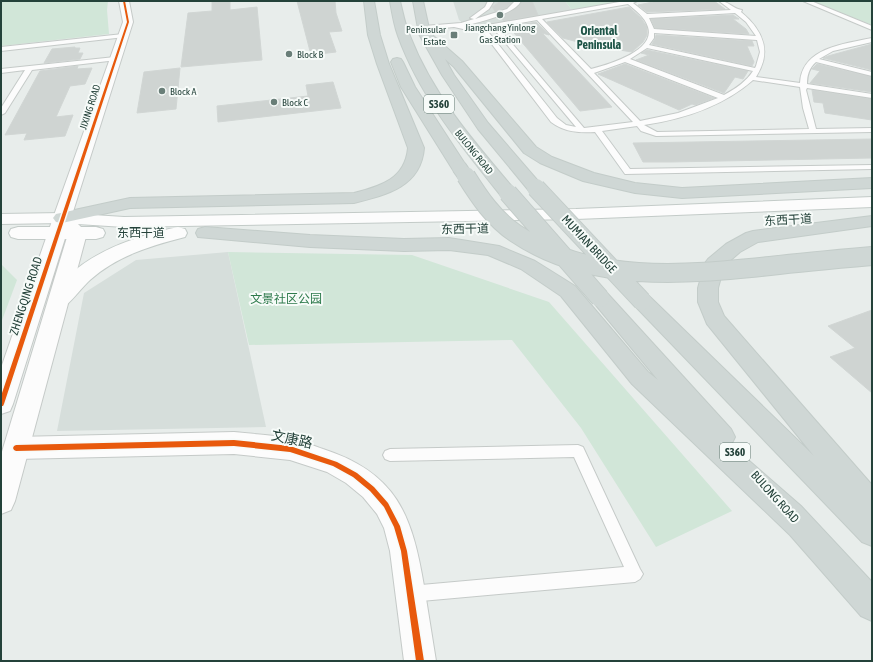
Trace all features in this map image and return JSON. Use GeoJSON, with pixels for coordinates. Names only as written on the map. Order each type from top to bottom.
{"type":"FeatureCollection","features":[{"type":"Feature","properties":{"kind":"main road"},"geometry":{"type":"LineString","coordinates":[[1,233],[66,228],[130,203],[354,198],[376,192],[399,181],[412,169],[415,160],[416,148],[383,64],[374,35],[369,1]]}},
{"type":"Feature","properties":{"kind":"main road"},"geometry":{"type":"LineString","coordinates":[[382,1],[384,17]]}},
{"type":"Feature","properties":{"kind":"main road","name":"BULONG ROAD"},"geometry":{"type":"LineString","coordinates":[[395,1],[404,36],[421,75],[453,126],[508,193],[872,605]]}},
{"type":"Feature","properties":{"kind":"main road","name":"BULONG ROAD"},"geometry":{"type":"LineString","coordinates":[[418,1],[424,31],[448,75],[483,126],[536,188]]}},
{"type":"Feature","properties":{"kind":"main road"},"geometry":{"type":"LineString","coordinates":[[424,31],[458,64],[530,150],[546,160],[589,178],[635,188],[664,192],[703,193],[872,183]]}},
{"type":"Feature","properties":{"kind":"main road"},"geometry":{"type":"LineString","coordinates":[[392,46],[408,87],[485,205],[514,233],[540,248],[574,262],[609,270],[644,274],[711,272],[872,256]]}},
{"type":"Feature","properties":{"kind":"main road","name":"MUMIAN BRIDGE"},"geometry":{"type":"LineString","coordinates":[[536,188],[642,301],[872,532]]}},
{"type":"Feature","properties":{"kind":"main road","name":"东西干道"},"geometry":{"type":"LineString","coordinates":[[66,228],[124,222],[568,214],[872,202]]}},
{"type":"Feature","properties":{"kind":"main road","name":"东西干道"},"geometry":{"type":"LineString","coordinates":[[66,228],[205,233],[495,229],[872,217]]}},
{"type":"Feature","properties":{"kind":"main road"},"geometry":{"type":"LineString","coordinates":[[1,219],[66,228]]}},
{"type":"Feature","properties":{"kind":"main road"},"geometry":{"type":"LineString","coordinates":[[872,222],[753,237],[733,248],[715,263],[708,288],[708,302],[714,319],[872,506]]}},
{"type":"Feature","properties":{"kind":"main road"},"geometry":{"type":"LineString","coordinates":[[1,501],[59,300],[66,228]]}},
{"type":"Feature","properties":{"kind":"main road","name":"ZHENGQING ROAD"},"geometry":{"type":"LineString","coordinates":[[1,404],[66,228]]}},
{"type":"Feature","properties":{"kind":"main road"},"geometry":{"type":"LineString","coordinates":[[59,300],[74,282],[109,258],[154,238],[178,233]]}},
{"type":"Feature","properties":{"kind":"main road"},"geometry":{"type":"LineString","coordinates":[[205,233],[318,242],[404,245],[449,244],[492,250],[528,265],[568,291],[640,378],[800,525]]}},
{"type":"Feature","properties":{"kind":"street","name":"JIXING ROAD"},"geometry":{"type":"LineString","coordinates":[[66,228],[115,59],[128,22],[124,1]]}},
{"type":"Feature","properties":{"kind":"street","name":"文康路"},"geometry":{"type":"LineString","coordinates":[[16,448],[234,443],[290,449],[336,464],[355,475],[372,489],[386,505],[397,526],[404,551],[420,661]]}},
{"type":"Feature","properties":{"kind":"lane"},"geometry":{"type":"LineString","coordinates":[[462,25],[487,8],[491,1]]}},
{"type":"Feature","properties":{"kind":"lane"},"geometry":{"type":"LineString","coordinates":[[424,31],[462,25],[509,10],[516,5],[518,1]]}},
{"type":"Feature","properties":{"kind":"lane"},"geometry":{"type":"LineString","coordinates":[[456,26],[472,29],[482,28],[632,1],[651,23],[651,38],[646,46],[626,60],[589,72]]}},
{"type":"Feature","properties":{"kind":"lane"},"geometry":{"type":"LineString","coordinates":[[482,28],[554,120],[565,127],[582,130],[597,130],[682,115],[724,98],[752,78],[758,70],[763,55],[763,48],[760,38],[744,17],[722,1]]}},
{"type":"Feature","properties":{"kind":"lane"},"geometry":{"type":"LineString","coordinates":[[806,1],[872,28]]}},
{"type":"Feature","properties":{"kind":"lane"},"geometry":{"type":"LineString","coordinates":[[646,16],[743,11]]}},
{"type":"Feature","properties":{"kind":"lane"},"geometry":{"type":"LineString","coordinates":[[538,18],[644,129],[656,134],[872,130]]}},
{"type":"Feature","properties":{"kind":"lane"},"geometry":{"type":"LineString","coordinates":[[494,26],[582,130]]}},
{"type":"Feature","properties":{"kind":"lane"},"geometry":{"type":"LineString","coordinates":[[652,31],[760,38]]}},
{"type":"Feature","properties":{"kind":"lane"},"geometry":{"type":"LineString","coordinates":[[1,49],[123,36]]}},
{"type":"Feature","properties":{"kind":"lane"},"geometry":{"type":"LineString","coordinates":[[813,131],[802,85],[803,72],[813,60],[831,49],[872,40]]}},
{"type":"Feature","properties":{"kind":"lane"},"geometry":{"type":"LineString","coordinates":[[860,42],[872,46]]}},
{"type":"Feature","properties":{"kind":"lane"},"geometry":{"type":"LineString","coordinates":[[646,46],[758,70]]}},
{"type":"Feature","properties":{"kind":"lane"},"geometry":{"type":"LineString","coordinates":[[1,71],[115,59]]}},
{"type":"Feature","properties":{"kind":"lane"},"geometry":{"type":"LineString","coordinates":[[626,60],[724,98]]}},
{"type":"Feature","properties":{"kind":"lane"},"geometry":{"type":"LineString","coordinates":[[813,60],[872,74]]}},
{"type":"Feature","properties":{"kind":"lane"},"geometry":{"type":"LineString","coordinates":[[1,114],[30,68]]}},
{"type":"Feature","properties":{"kind":"lane"},"geometry":{"type":"LineString","coordinates":[[752,78],[872,96]]}},
{"type":"Feature","properties":{"kind":"lane"},"geometry":{"type":"LineString","coordinates":[[597,130],[628,172],[872,167]]}},
{"type":"Feature","properties":{"kind":"lane"},"geometry":{"type":"LineString","coordinates":[[390,455],[578,450],[635,574],[410,594]]}},
{"type":"Feature","properties":{"kind":"shaded area","name":"Jiangchang Yinlong Gas Station"},"geometry":{"type":"Polygon","coordinates":[[[453,1],[565,1],[572,10],[469,28],[459,20],[453,1]]]}},
{"type":"Feature","properties":{"kind":"shaded area"},"geometry":{"type":"Polygon","coordinates":[[[228,252],[266,427],[57,431],[84,293],[136,260],[228,252]]]}},
{"type":"Feature","properties":{"kind":"green space"},"geometry":{"type":"Polygon","coordinates":[[[1,1],[108,1],[107,10],[109,34],[1,46],[1,1]]]}},
{"type":"Feature","properties":{"kind":"green space"},"geometry":{"type":"Polygon","coordinates":[[[565,1],[622,1],[572,10],[565,1]]]}},
{"type":"Feature","properties":{"kind":"green space"},"geometry":{"type":"Polygon","coordinates":[[[811,1],[872,1],[872,25],[811,1]]]}},
{"type":"Feature","properties":{"kind":"green space","name":"文景社区公园"},"geometry":{"type":"Polygon","coordinates":[[[228,252],[412,255],[549,302],[732,511],[656,547],[581,428],[512,340],[249,345],[228,252]]]}},
{"type":"Feature","properties":{"kind":"green space"},"geometry":{"type":"Polygon","coordinates":[[[1,264],[17,280],[1,323],[1,264]]]}},
{"type":"Feature","properties":{"kind":"building"},"geometry":{"type":"Polygon","coordinates":[[[212,1],[230,1],[230,10],[257,7],[262,60],[181,67],[188,13],[212,11],[212,1]]]}},
{"type":"Feature","properties":{"kind":"building"},"geometry":{"type":"Polygon","coordinates":[[[297,1],[335,1],[336,13],[342,31],[329,32],[336,52],[311,55],[297,1]]]}},
{"type":"Feature","properties":{"kind":"building"},"geometry":{"type":"Polygon","coordinates":[[[501,1],[513,1],[506,8],[495,11],[492,7],[501,1]]]}},
{"type":"Feature","properties":{"kind":"building"},"geometry":{"type":"Polygon","coordinates":[[[522,1],[532,1],[538,15],[504,21],[500,17],[512,11],[522,1]]]}},
{"type":"Feature","properties":{"kind":"building"},"geometry":{"type":"Polygon","coordinates":[[[658,1],[714,1],[725,9],[647,12],[638,5],[658,1]]]}},
{"type":"Feature","properties":{"kind":"building"},"geometry":{"type":"Polygon","coordinates":[[[629,7],[641,18],[647,27],[647,35],[643,42],[632,52],[589,45],[563,38],[547,22],[629,7]]]}},
{"type":"Feature","properties":{"kind":"building"},"geometry":{"type":"Polygon","coordinates":[[[733,15],[739,19],[733,19],[746,29],[749,34],[655,28],[651,19],[733,15]]]}},
{"type":"Feature","properties":{"kind":"building"},"geometry":{"type":"Polygon","coordinates":[[[536,22],[549,35],[542,33],[612,107],[580,111],[509,27],[536,22]]]}},
{"type":"Feature","properties":{"kind":"building"},"geometry":{"type":"Polygon","coordinates":[[[656,35],[752,41],[754,46],[747,46],[754,62],[752,66],[652,44],[656,35]]]}},
{"type":"Feature","properties":{"kind":"building"},"geometry":{"type":"Polygon","coordinates":[[[872,44],[872,70],[823,58],[828,56],[872,44]]]}},
{"type":"Feature","properties":{"kind":"building"},"geometry":{"type":"Polygon","coordinates":[[[80,48],[78,53],[83,53],[80,59],[44,63],[52,49],[80,48]]]}},
{"type":"Feature","properties":{"kind":"building"},"geometry":{"type":"Polygon","coordinates":[[[647,50],[748,71],[743,79],[735,77],[724,93],[636,60],[649,55],[641,53],[647,50]]]}},
{"type":"Feature","properties":{"kind":"building"},"geometry":{"type":"Polygon","coordinates":[[[625,64],[714,98],[695,105],[692,104],[679,110],[598,74],[625,64]]]}},
{"type":"Feature","properties":{"kind":"building"},"geometry":{"type":"Polygon","coordinates":[[[817,64],[872,77],[872,92],[810,83],[820,71],[812,69],[817,64]]]}},
{"type":"Feature","properties":{"kind":"building"},"geometry":{"type":"Polygon","coordinates":[[[78,66],[77,69],[92,68],[85,84],[70,86],[56,117],[73,115],[65,136],[24,140],[27,133],[5,135],[40,71],[78,66]]]}},
{"type":"Feature","properties":{"kind":"building","name":"Block A"},"geometry":{"type":"Polygon","coordinates":[[[180,68],[176,109],[137,113],[144,72],[180,68]]]}},
{"type":"Feature","properties":{"kind":"building","name":"Block C"},"geometry":{"type":"Polygon","coordinates":[[[333,82],[341,108],[218,122],[217,106],[308,96],[306,85],[333,82]]]}},
{"type":"Feature","properties":{"kind":"building"},"geometry":{"type":"Polygon","coordinates":[[[812,90],[872,99],[872,120],[825,113],[823,103],[814,102],[812,90]]]}},
{"type":"Feature","properties":{"kind":"building"},"geometry":{"type":"Polygon","coordinates":[[[872,139],[872,158],[671,162],[643,162],[633,143],[872,139]]]}},
{"type":"Feature","properties":{"kind":"building"},"geometry":{"type":"Polygon","coordinates":[[[872,310],[872,393],[830,357],[855,348],[828,326],[872,310]]]}},
{"type":"Feature","properties":{"kind":"cycle path"},"geometry":{"type":"LineString","coordinates":[[1,404],[128,22],[124,1]]}},
{"type":"Feature","properties":{"kind":"cycle path"},"geometry":{"type":"LineString","coordinates":[[16,448],[234,443],[290,449],[335,464],[355,475],[372,489],[386,505],[397,526],[404,551],[420,661]]}},
{"type":"Feature","properties":{"kind":"place","name":"Jiangchang Yinlong Gas Station"},"geometry":{"type":"Point","coordinates":[500,15]}},
{"type":"Feature","properties":{"kind":"place","name":"Peninsular Estate"},"geometry":{"type":"Point","coordinates":[454,35]}},
{"type":"Feature","properties":{"kind":"place","name":"Block B"},"geometry":{"type":"Point","coordinates":[289,54]}},
{"type":"Feature","properties":{"kind":"place","name":"Block A"},"geometry":{"type":"Point","coordinates":[162,91]}},
{"type":"Feature","properties":{"kind":"place","name":"Block C"},"geometry":{"type":"Point","coordinates":[274,102]}},
{"type":"Feature","properties":{"kind":"district","name":"Oriental Peninsula"},"geometry":{"type":"Point","coordinates":[599,38]}}]}
